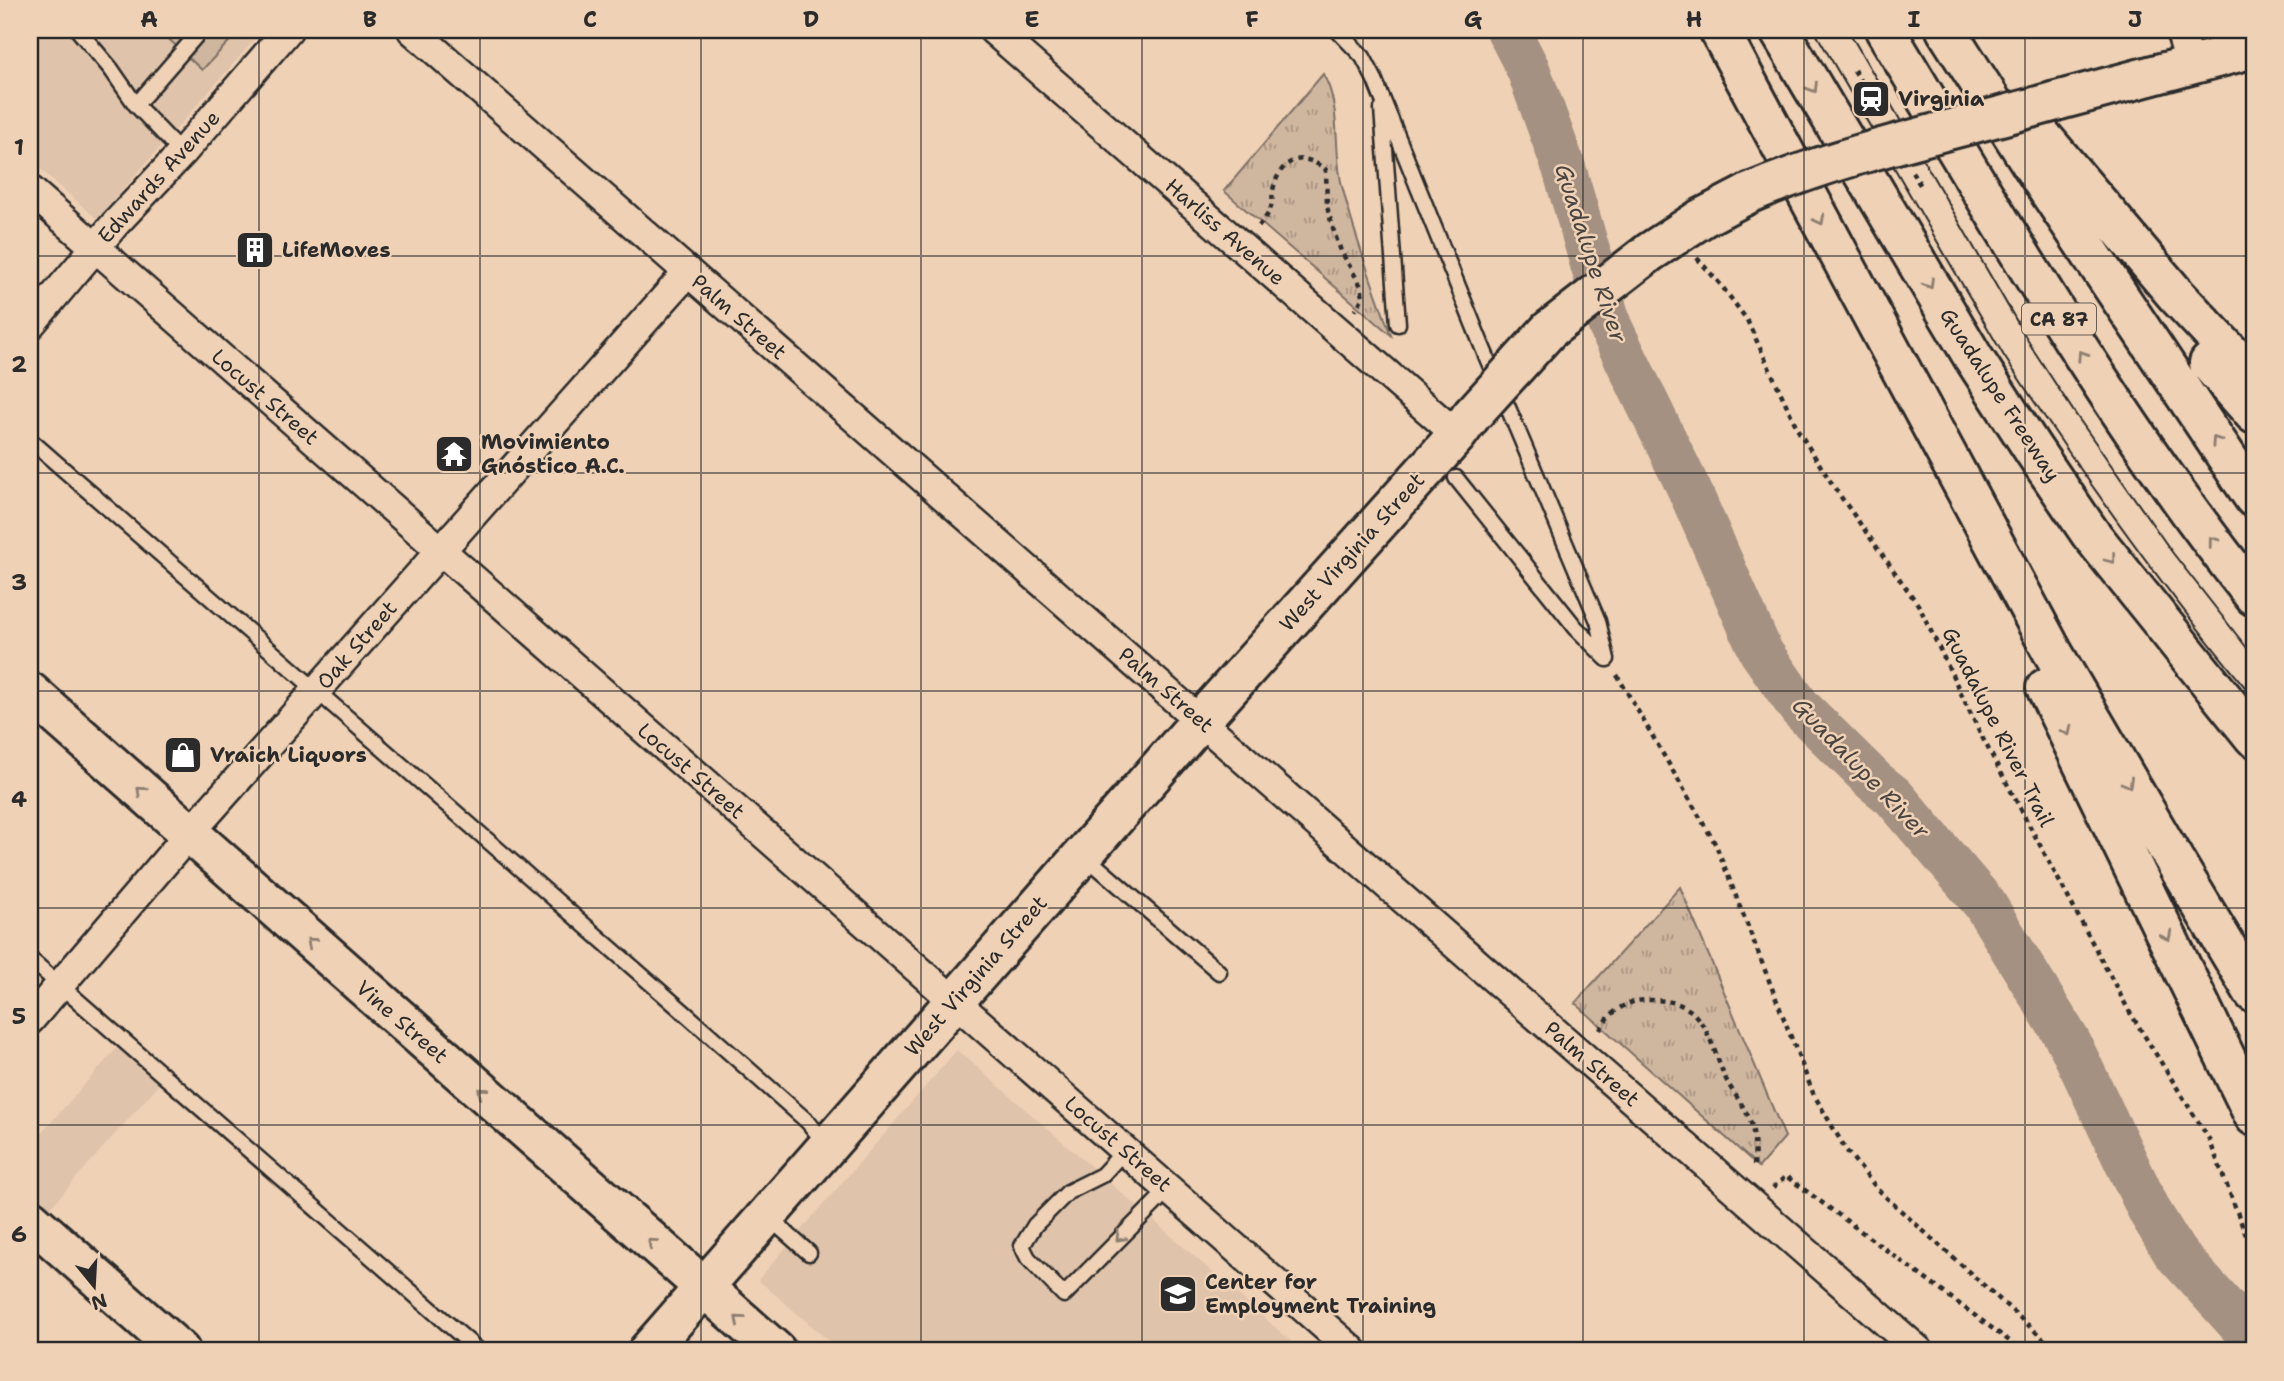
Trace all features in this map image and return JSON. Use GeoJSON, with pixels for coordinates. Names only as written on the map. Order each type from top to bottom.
{"type":"FeatureCollection","features":[{"type":"Feature","properties":{"kind":"main road"},"geometry":{"type":"LineString","coordinates":[[1719,30],[2052,651],[2254,993]]}},
{"type":"Feature","properties":{"kind":"main road","name":"Guadalupe Freeway"},"geometry":{"type":"LineString","coordinates":[[1779,30],[1973,357],[2034,451],[2090,533],[2254,737]]}},
{"type":"Feature","properties":{"kind":"main road","name":"CA 87"},"geometry":{"type":"LineString","coordinates":[[1885,30],[2053,310],[2172,487],[2254,596]]}},
{"type":"Feature","properties":{"kind":"main road"},"geometry":{"type":"LineString","coordinates":[[1946,30],[2053,197],[2254,498]]}},
{"type":"Feature","properties":{"kind":"main road"},"geometry":{"type":"LineString","coordinates":[[1960,30],[2106,238],[2162,308],[2254,414]]}},
{"type":"Feature","properties":{"kind":"main road","name":"West Virginia Street"},"geometry":{"type":"LineString","coordinates":[[648,1351],[1201,720],[1561,321],[1664,243],[1702,218],[1787,177],[2254,48]]}},
{"type":"Feature","properties":{"kind":"main road"},"geometry":{"type":"LineString","coordinates":[[1986,69],[2176,295],[2254,378]]}},
{"type":"Feature","properties":{"kind":"main road"},"geometry":{"type":"LineString","coordinates":[[1917,402],[2028,650],[2254,1116]]}},
{"type":"Feature","properties":{"kind":"main road","name":"Vine Street"},"geometry":{"type":"LineString","coordinates":[[30,692],[776,1351]]}},
{"type":"Feature","properties":{"kind":"main road"},"geometry":{"type":"LineString","coordinates":[[30,1219],[180,1351]]}},
{"type":"Feature","properties":{"kind":"street","name":"Edwards Avenue"},"geometry":{"type":"LineString","coordinates":[[30,325],[95,247],[182,153],[288,30]]}},
{"type":"Feature","properties":{"kind":"street","name":"Palm Street"},"geometry":{"type":"LineString","coordinates":[[412,30],[1919,1351]]}},
{"type":"Feature","properties":{"kind":"street","name":"Harliss Avenue"},"geometry":{"type":"LineString","coordinates":[[993,30],[1464,426]]}},
{"type":"Feature","properties":{"kind":"street"},"geometry":{"type":"LineString","coordinates":[[2180,30],[2191,66]]}},
{"type":"Feature","properties":{"kind":"street","name":"Locust Street"},"geometry":{"type":"LineString","coordinates":[[30,190],[1353,1351]]}},
{"type":"Feature","properties":{"kind":"street","name":"Oak Street"},"geometry":{"type":"LineString","coordinates":[[30,1020],[189,834],[688,272]]}},
{"type":"Feature","properties":{"kind":"lane"},"geometry":{"type":"LineString","coordinates":[[78,30],[111,69],[136,105],[182,153]]}},
{"type":"Feature","properties":{"kind":"lane"},"geometry":{"type":"LineString","coordinates":[[136,105],[201,30]]}},
{"type":"Feature","properties":{"kind":"lane"},"geometry":{"type":"LineString","coordinates":[[1337,30],[1363,57],[1382,98],[1482,346],[1598,621],[1607,659]]}},
{"type":"Feature","properties":{"kind":"lane"},"geometry":{"type":"LineString","coordinates":[[1382,98],[1398,324]]}},
{"type":"Feature","properties":{"kind":"lane"},"geometry":{"type":"LineString","coordinates":[[30,440],[788,1104],[808,1122],[827,1146]]}},
{"type":"Feature","properties":{"kind":"lane"},"geometry":{"type":"LineString","coordinates":[[1455,478],[1576,628],[1607,659]]}},
{"type":"Feature","properties":{"kind":"lane"},"geometry":{"type":"LineString","coordinates":[[1083,854],[1219,972]]}},
{"type":"Feature","properties":{"kind":"lane"},"geometry":{"type":"LineString","coordinates":[[30,959],[479,1351]]}},
{"type":"Feature","properties":{"kind":"lane"},"geometry":{"type":"LineString","coordinates":[[1125,1150],[1102,1175],[1089,1184],[1068,1192],[1023,1241],[1022,1246],[1028,1258],[1064,1295],[1169,1189]]}},
{"type":"Feature","properties":{"kind":"lane"},"geometry":{"type":"LineString","coordinates":[[766,1216],[809,1253]]}},
{"type":"Feature","properties":{"kind":"path"},"geometry":{"type":"LineString","coordinates":[[1854,70],[1883,118]]}},
{"type":"Feature","properties":{"kind":"path"},"geometry":{"type":"LineString","coordinates":[[1259,226],[1271,208],[1273,187],[1286,164],[1298,159],[1311,159],[1326,170],[1327,207],[1334,232],[1341,251],[1361,286],[1363,298],[1355,311]]}},
{"type":"Feature","properties":{"kind":"path"},"geometry":{"type":"LineString","coordinates":[[1910,168],[1921,186]]}},
{"type":"Feature","properties":{"kind":"path","name":"Guadalupe River Trail"},"geometry":{"type":"LineString","coordinates":[[1664,243],[1721,285],[1747,320],[1799,432],[1836,490],[1919,606],[1982,737],[2123,1000],[2209,1139],[2254,1256]]}},
{"type":"Feature","properties":{"kind":"path"},"geometry":{"type":"LineString","coordinates":[[1607,659],[1716,845],[1813,1093],[1846,1150],[1879,1191],[2057,1351]]}},
{"type":"Feature","properties":{"kind":"path"},"geometry":{"type":"LineString","coordinates":[[1600,1030],[1605,1019],[1620,1007],[1639,1000],[1678,1003],[1692,1012],[1704,1027],[1722,1071],[1751,1124],[1755,1142],[1754,1166]]}},
{"type":"Feature","properties":{"kind":"path"},"geometry":{"type":"LineString","coordinates":[[1755,1207],[1786,1176],[2023,1351]]}},
{"type":"Feature","properties":{"kind":"shaded area"},"geometry":{"type":"Polygon","coordinates":[[[30,30],[263,30],[97,219],[30,160],[30,30]]]}},
{"type":"Feature","properties":{"kind":"shaded area"},"geometry":{"type":"Polygon","coordinates":[[[118,1047],[160,1083],[50,1208],[30,1191],[30,1146],[118,1047]]]}},
{"type":"Feature","properties":{"kind":"shaded area"},"geometry":{"type":"Polygon","coordinates":[[[957,1050],[1302,1351],[841,1351],[758,1280],[957,1050]]]}},
{"type":"Feature","properties":{"kind":"green space"},"geometry":{"type":"Polygon","coordinates":[[[159,30],[240,30],[202,70],[159,30]]]}},
{"type":"Feature","properties":{"kind":"green space"},"geometry":{"type":"Polygon","coordinates":[[[1323,74],[1333,100],[1342,186],[1358,243],[1391,335],[1224,191],[1323,74]]]}},
{"type":"Feature","properties":{"kind":"green space"},"geometry":{"type":"Polygon","coordinates":[[[1680,887],[1785,1137],[1759,1167],[1575,1003],[1680,887]]]}},
{"type":"Feature","properties":{"kind":"waterway","name":"Guadalupe River"},"geometry":{"type":"LineString","coordinates":[[1508,30],[1528,69],[1564,168],[1610,326],[1689,489],[1761,652],[1800,708],[1874,781],[1893,796],[1984,903],[2069,1042],[2150,1212],[2175,1253],[2254,1340]]}},
{"type":"Feature","properties":{"kind":"tram line"},"geometry":{"type":"LineString","coordinates":[[1814,30],[2004,356],[2124,531],[2254,698]]}},
{"type":"Feature","properties":{"kind":"tram line"},"geometry":{"type":"LineString","coordinates":[[1848,30],[2034,351],[2172,552],[2254,657]]}},
{"type":"Feature","properties":{"kind":"place","name":"Virginia"},"geometry":{"type":"Point","coordinates":[1871,99]}},
{"type":"Feature","properties":{"kind":"place","name":"LifeMoves"},"geometry":{"type":"Point","coordinates":[255,250]}},
{"type":"Feature","properties":{"kind":"place","name":"Movimiento Gnóstico A.C."},"geometry":{"type":"Point","coordinates":[454,454]}},
{"type":"Feature","properties":{"kind":"place","name":"Vraich Liquors"},"geometry":{"type":"Point","coordinates":[183,755]}},
{"type":"Feature","properties":{"kind":"place","name":"Center for Employment Training"},"geometry":{"type":"Point","coordinates":[1178,1294]}}]}
